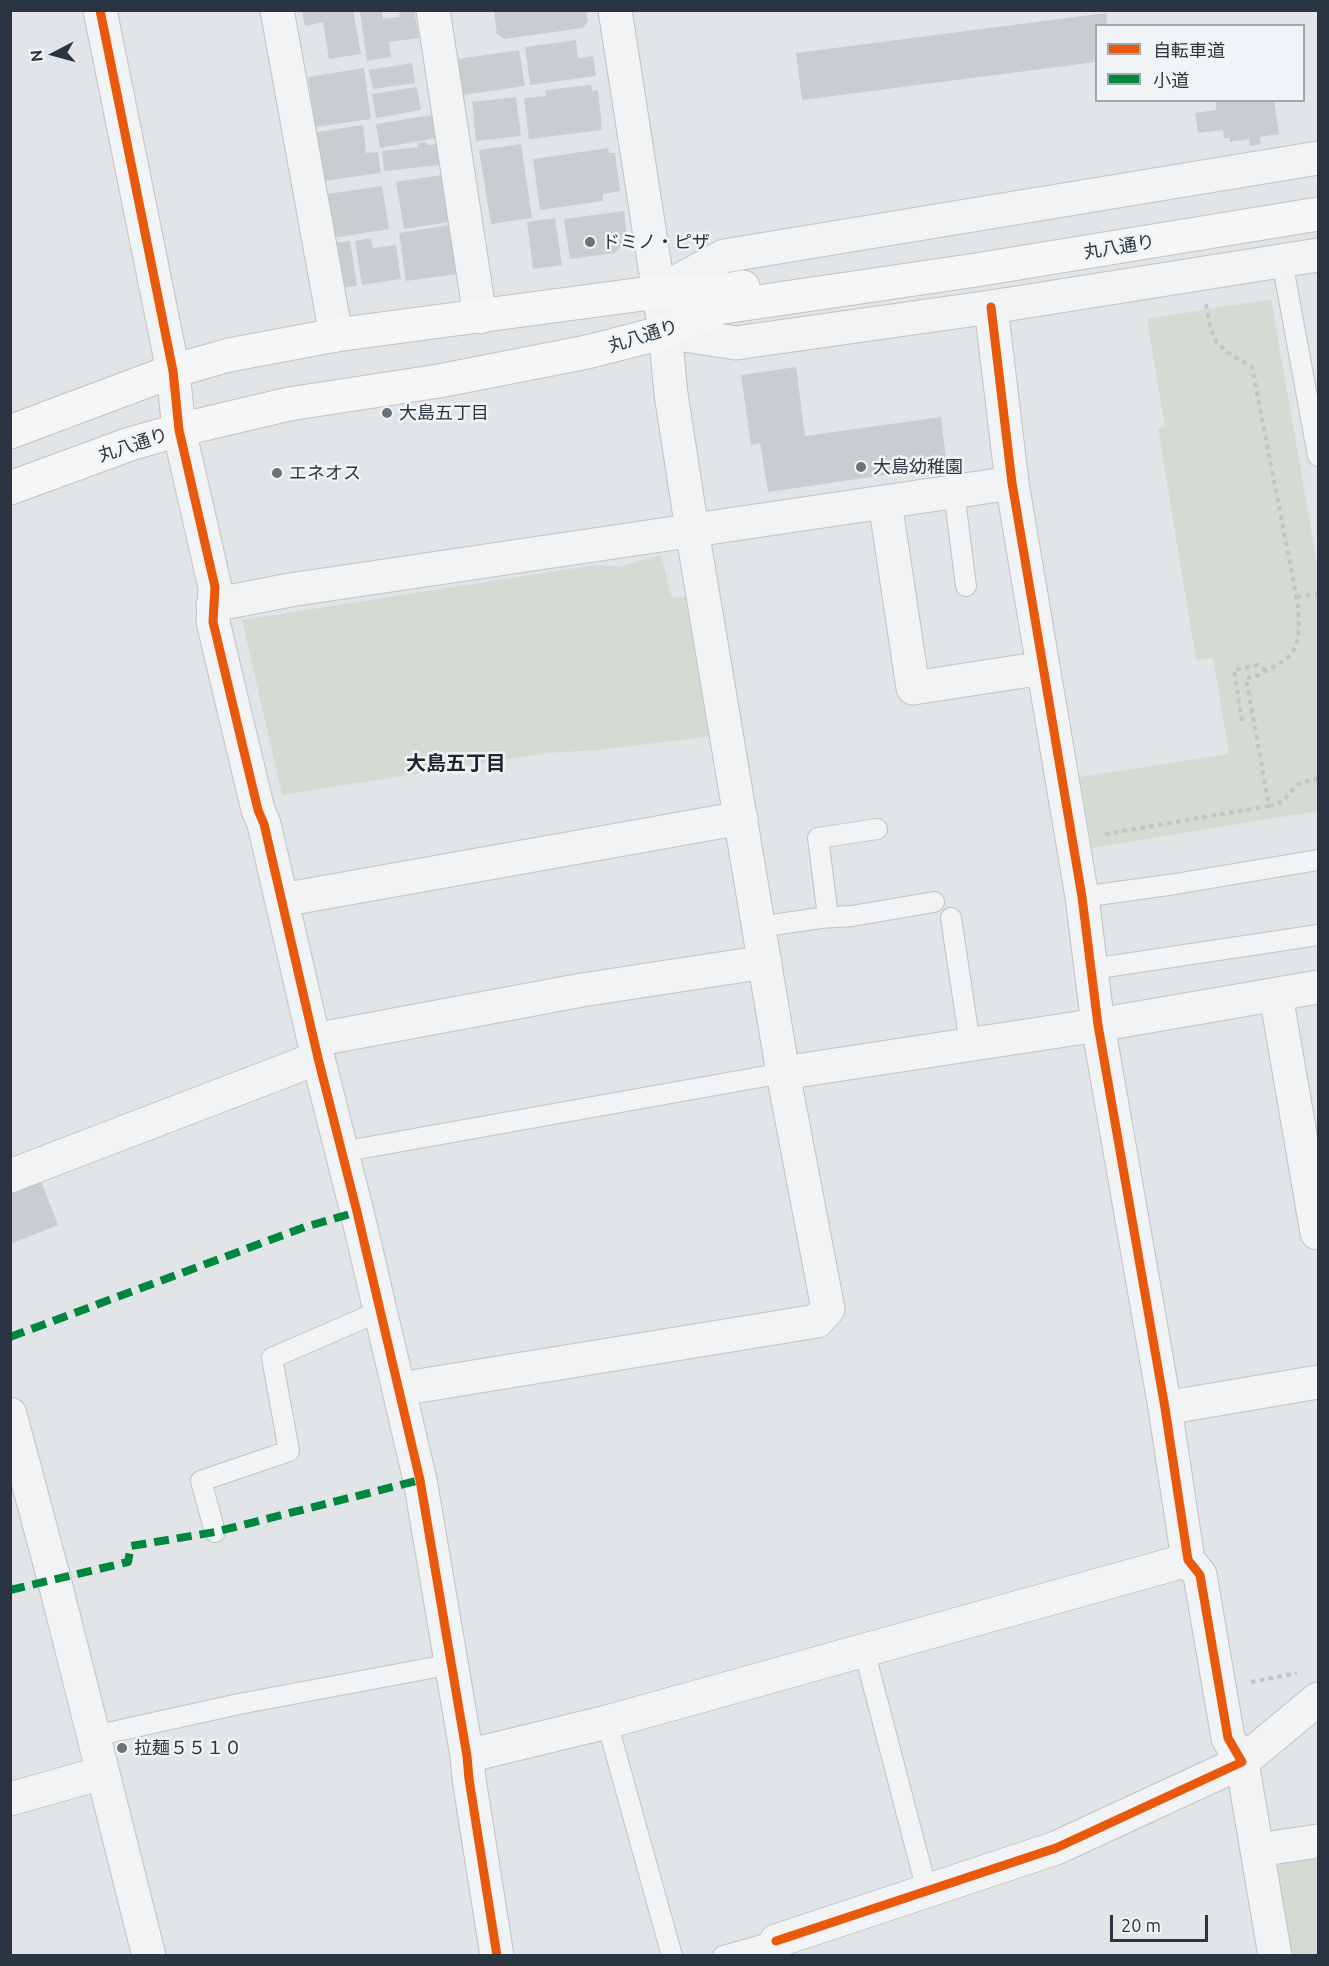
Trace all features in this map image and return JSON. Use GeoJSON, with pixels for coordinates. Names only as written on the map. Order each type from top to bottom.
{"type":"FeatureCollection","features":[{"type":"Feature","properties":{"kind":"main road","name":"丸八通り"},"geometry":{"type":"LineString","coordinates":[[10,488],[130,444],[178,430],[289,404],[438,381],[587,352],[665,332],[718,300],[1318,191]]}},
{"type":"Feature","properties":{"kind":"main road","name":"丸八通り"},"geometry":{"type":"LineString","coordinates":[[10,432],[173,371],[229,355],[336,335],[658,292],[718,300],[976,270],[1318,214]]}},
{"type":"Feature","properties":{"kind":"street"},"geometry":{"type":"LineString","coordinates":[[100,10],[173,371],[178,430],[215,586],[213,622],[400,1389],[420,1480],[467,1756],[497,1956]]}},
{"type":"Feature","properties":{"kind":"street"},"geometry":{"type":"LineString","coordinates":[[277,10],[336,335]]}},
{"type":"Feature","properties":{"kind":"street"},"geometry":{"type":"LineString","coordinates":[[433,10],[480,317]]}},
{"type":"Feature","properties":{"kind":"street"},"geometry":{"type":"LineString","coordinates":[[400,1389],[817,1321],[828,1309],[783,1073],[692,530],[671,394],[665,332],[615,10]]}},
{"type":"Feature","properties":{"kind":"street"},"geometry":{"type":"LineString","coordinates":[[658,292],[724,256],[1318,158]]}},
{"type":"Feature","properties":{"kind":"street"},"geometry":{"type":"LineString","coordinates":[[665,332],[736,343],[990,307],[1318,255]]}},
{"type":"Feature","properties":{"kind":"street"},"geometry":{"type":"LineString","coordinates":[[990,307],[1012,483],[1082,897],[1098,1025],[1165,1408],[1188,1560],[1200,1575],[1228,1738],[1242,1762],[1275,1956]]}},
{"type":"Feature","properties":{"kind":"street"},"geometry":{"type":"LineString","coordinates":[[213,605],[290,590],[1012,483]]}},
{"type":"Feature","properties":{"kind":"street"},"geometry":{"type":"LineString","coordinates":[[885,502],[913,688],[1043,668]]}},
{"type":"Feature","properties":{"kind":"street"},"geometry":{"type":"LineString","coordinates":[[282,900],[741,818]]}},
{"type":"Feature","properties":{"kind":"street"},"geometry":{"type":"LineString","coordinates":[[10,1176],[316,1049],[582,990],[765,962]]}},
{"type":"Feature","properties":{"kind":"street"},"geometry":{"type":"LineString","coordinates":[[783,1073],[1098,1025],[1318,987]]}},
{"type":"Feature","properties":{"kind":"street"},"geometry":{"type":"LineString","coordinates":[[1276,995],[1317,1233]]}},
{"type":"Feature","properties":{"kind":"street"},"geometry":{"type":"LineString","coordinates":[[1165,1408],[1318,1382]]}},
{"type":"Feature","properties":{"kind":"street"},"geometry":{"type":"LineString","coordinates":[[12,1423],[149,1956]]}},
{"type":"Feature","properties":{"kind":"street"},"geometry":{"type":"LineString","coordinates":[[467,1756],[607,1722],[1188,1560]]}},
{"type":"Feature","properties":{"kind":"street"},"geometry":{"type":"LineString","coordinates":[[778,1948],[927,1891],[1056,1848],[1242,1762],[1312,1685]]}},
{"type":"Feature","properties":{"kind":"street"},"geometry":{"type":"LineString","coordinates":[[10,1799],[102,1773]]}},
{"type":"Feature","properties":{"kind":"street"},"geometry":{"type":"LineString","coordinates":[[1257,1850],[1318,1841]]}},
{"type":"Feature","properties":{"kind":"lane"},"geometry":{"type":"LineString","coordinates":[[1282,261],[1318,456]]}},
{"type":"Feature","properties":{"kind":"lane"},"geometry":{"type":"LineString","coordinates":[[954,492],[966,586]]}},
{"type":"Feature","properties":{"kind":"lane"},"geometry":{"type":"LineString","coordinates":[[828,917],[818,838],[877,830]]}},
{"type":"Feature","properties":{"kind":"lane"},"geometry":{"type":"LineString","coordinates":[[1082,897],[1318,860]]}},
{"type":"Feature","properties":{"kind":"lane"},"geometry":{"type":"LineString","coordinates":[[759,927],[828,917],[852,916],[933,902]]}},
{"type":"Feature","properties":{"kind":"lane"},"geometry":{"type":"LineString","coordinates":[[951,918],[970,1044]]}},
{"type":"Feature","properties":{"kind":"lane"},"geometry":{"type":"LineString","coordinates":[[1092,969],[1318,935]]}},
{"type":"Feature","properties":{"kind":"lane"},"geometry":{"type":"LineString","coordinates":[[341,1152],[783,1073]]}},
{"type":"Feature","properties":{"kind":"lane"},"geometry":{"type":"LineString","coordinates":[[216,1532],[201,1481],[289,1451],[272,1358],[380,1311]]}},
{"type":"Feature","properties":{"kind":"lane"},"geometry":{"type":"LineString","coordinates":[[864,1650],[927,1891]]}},
{"type":"Feature","properties":{"kind":"lane"},"geometry":{"type":"LineString","coordinates":[[94,1736],[239,1704],[452,1664]]}},
{"type":"Feature","properties":{"kind":"lane"},"geometry":{"type":"LineString","coordinates":[[607,1722],[672,1956]]}},
{"type":"Feature","properties":{"kind":"lane"},"geometry":{"type":"LineString","coordinates":[[723,1956],[778,1948]]}},
{"type":"Feature","properties":{"kind":"path"},"geometry":{"type":"LineString","coordinates":[[1205,301],[1216,342],[1227,352],[1252,367],[1297,597],[1299,628],[1296,647],[1288,657],[1256,676],[1246,678],[1269,806]]}},
{"type":"Feature","properties":{"kind":"path"},"geometry":{"type":"LineString","coordinates":[[1297,597],[1318,594]]}},
{"type":"Feature","properties":{"kind":"path"},"geometry":{"type":"LineString","coordinates":[[1242,721],[1234,670],[1258,665],[1267,670]]}},
{"type":"Feature","properties":{"kind":"path"},"geometry":{"type":"LineString","coordinates":[[1072,839],[1269,806],[1282,802],[1297,785],[1318,779]]}},
{"type":"Feature","properties":{"kind":"path"},"geometry":{"type":"LineString","coordinates":[[1250,1682],[1312,1685]]}},
{"type":"Feature","properties":{"kind":"shaded area"},"geometry":{"type":"Polygon","coordinates":[[[1271,299],[1318,569],[1318,811],[1092,848],[1080,777],[1229,754],[1213,658],[1196,660],[1158,428],[1165,427],[1147,319],[1271,299]]]}},
{"type":"Feature","properties":{"kind":"shaded area"},"geometry":{"type":"Polygon","coordinates":[[[661,555],[672,598],[688,596],[714,736],[598,750],[547,753],[282,795],[242,620],[595,565],[622,566],[661,555]]]}},
{"type":"Feature","properties":{"kind":"shaded area"},"geometry":{"type":"Polygon","coordinates":[[[1318,1841],[1318,1955],[1275,1955],[1257,1850],[1318,1841]]]}},
{"type":"Feature","properties":{"kind":"building"},"geometry":{"type":"Polygon","coordinates":[[[302,10],[353,10],[361,54],[329,59],[323,22],[305,26],[302,10]]]}},
{"type":"Feature","properties":{"kind":"building"},"geometry":{"type":"Polygon","coordinates":[[[382,10],[383,19],[400,17],[399,13],[414,10],[419,38],[389,42],[391,57],[367,61],[360,12],[382,10]]]}},
{"type":"Feature","properties":{"kind":"building"},"geometry":{"type":"Polygon","coordinates":[[[494,10],[586,10],[588,21],[583,28],[504,39],[497,34],[494,10]]]}},
{"type":"Feature","properties":{"kind":"building"},"geometry":{"type":"Polygon","coordinates":[[[1106,13],[1107,24],[1095,24],[1095,62],[802,100],[796,53],[1106,13]]]}},
{"type":"Feature","properties":{"kind":"building"},"geometry":{"type":"Polygon","coordinates":[[[576,40],[578,58],[593,56],[596,76],[530,85],[525,47],[576,40]]]}},
{"type":"Feature","properties":{"kind":"building"},"geometry":{"type":"Polygon","coordinates":[[[519,50],[525,86],[463,95],[458,59],[519,50]]]}},
{"type":"Feature","properties":{"kind":"building"},"geometry":{"type":"Polygon","coordinates":[[[412,63],[415,83],[373,89],[369,70],[412,63]]]}},
{"type":"Feature","properties":{"kind":"building"},"geometry":{"type":"Polygon","coordinates":[[[364,68],[371,119],[315,127],[308,77],[364,68]]]}},
{"type":"Feature","properties":{"kind":"building"},"geometry":{"type":"Polygon","coordinates":[[[591,85],[592,91],[598,90],[602,130],[529,139],[524,98],[546,96],[545,90],[591,85]]]}},
{"type":"Feature","properties":{"kind":"building"},"geometry":{"type":"Polygon","coordinates":[[[417,87],[421,110],[376,118],[372,94],[417,87]]]}},
{"type":"Feature","properties":{"kind":"building"},"geometry":{"type":"Polygon","coordinates":[[[516,97],[521,136],[476,141],[472,102],[516,97]]]}},
{"type":"Feature","properties":{"kind":"building"},"geometry":{"type":"Polygon","coordinates":[[[1216,102],[1274,102],[1279,134],[1260,137],[1261,144],[1250,146],[1249,139],[1230,142],[1230,138],[1224,138],[1223,130],[1198,133],[1195,113],[1216,110],[1216,102]]]}},
{"type":"Feature","properties":{"kind":"building"},"geometry":{"type":"Polygon","coordinates":[[[433,115],[437,138],[380,148],[376,124],[433,115]]]}},
{"type":"Feature","properties":{"kind":"building"},"geometry":{"type":"Polygon","coordinates":[[[363,125],[366,153],[378,152],[381,173],[323,181],[317,132],[363,125]]]}},
{"type":"Feature","properties":{"kind":"building"},"geometry":{"type":"Polygon","coordinates":[[[426,142],[427,145],[439,144],[441,165],[384,171],[382,151],[418,147],[417,143],[426,142]]]}},
{"type":"Feature","properties":{"kind":"building"},"geometry":{"type":"Polygon","coordinates":[[[521,144],[532,218],[491,224],[479,150],[521,144]]]}},
{"type":"Feature","properties":{"kind":"building"},"geometry":{"type":"Polygon","coordinates":[[[608,148],[609,153],[615,153],[620,191],[603,194],[603,201],[540,210],[533,159],[608,148]]]}},
{"type":"Feature","properties":{"kind":"building"},"geometry":{"type":"Polygon","coordinates":[[[442,175],[450,222],[404,229],[396,182],[442,175]]]}},
{"type":"Feature","properties":{"kind":"building"},"geometry":{"type":"Polygon","coordinates":[[[382,186],[389,229],[333,238],[327,194],[382,186]]]}},
{"type":"Feature","properties":{"kind":"building"},"geometry":{"type":"Polygon","coordinates":[[[624,211],[627,239],[615,253],[570,259],[564,219],[624,211]]]}},
{"type":"Feature","properties":{"kind":"building"},"geometry":{"type":"Polygon","coordinates":[[[555,218],[562,265],[533,269],[527,222],[555,218]]]}},
{"type":"Feature","properties":{"kind":"building"},"geometry":{"type":"Polygon","coordinates":[[[449,225],[457,274],[406,281],[399,233],[449,225]]]}},
{"type":"Feature","properties":{"kind":"building"},"geometry":{"type":"Polygon","coordinates":[[[371,238],[373,248],[396,245],[401,279],[362,285],[355,241],[371,238]]]}},
{"type":"Feature","properties":{"kind":"building"},"geometry":{"type":"Polygon","coordinates":[[[350,241],[357,286],[341,288],[335,243],[350,241]]]}},
{"type":"Feature","properties":{"kind":"building"},"geometry":{"type":"Polygon","coordinates":[[[796,367],[805,436],[941,417],[947,466],[768,492],[760,443],[751,445],[741,375],[796,367]]]}},
{"type":"Feature","properties":{"kind":"building"},"geometry":{"type":"Polygon","coordinates":[[[39,1176],[58,1225],[10,1244],[10,1187],[39,1176]]]}},
{"type":"Feature","properties":{"kind":"marked path"},"geometry":{"type":"LineString","coordinates":[[10,1337],[305,1227],[357,1212]]}},
{"type":"Feature","properties":{"kind":"marked path"},"geometry":{"type":"LineString","coordinates":[[10,1590],[128,1562],[131,1546],[215,1532],[420,1480]]}},
{"type":"Feature","properties":{"kind":"cycle path"},"geometry":{"type":"LineString","coordinates":[[100,10],[173,371],[179,430],[215,587],[213,622],[258,810],[264,824],[420,1480],[467,1756],[497,1956]]}},
{"type":"Feature","properties":{"kind":"cycle path"},"geometry":{"type":"LineString","coordinates":[[776,1941],[1056,1848],[1242,1762],[1228,1738],[1200,1575],[1188,1560],[1165,1408],[1098,1025],[1082,897],[1012,483],[991,307]]}},
{"type":"Feature","properties":{"kind":"place","name":"ドミノ・ピザ"},"geometry":{"type":"Point","coordinates":[590,242]}},
{"type":"Feature","properties":{"kind":"place","name":"大島五丁目"},"geometry":{"type":"Point","coordinates":[387,413]}},
{"type":"Feature","properties":{"kind":"place","name":"大島幼稚園"},"geometry":{"type":"Point","coordinates":[861,467]}},
{"type":"Feature","properties":{"kind":"place","name":"エネオス"},"geometry":{"type":"Point","coordinates":[277,473]}},
{"type":"Feature","properties":{"kind":"place","name":"拉麺５５１０"},"geometry":{"type":"Point","coordinates":[122,1748]}},
{"type":"Feature","properties":{"kind":"district","name":"大島五丁目"},"geometry":{"type":"Point","coordinates":[456,763]}}]}
